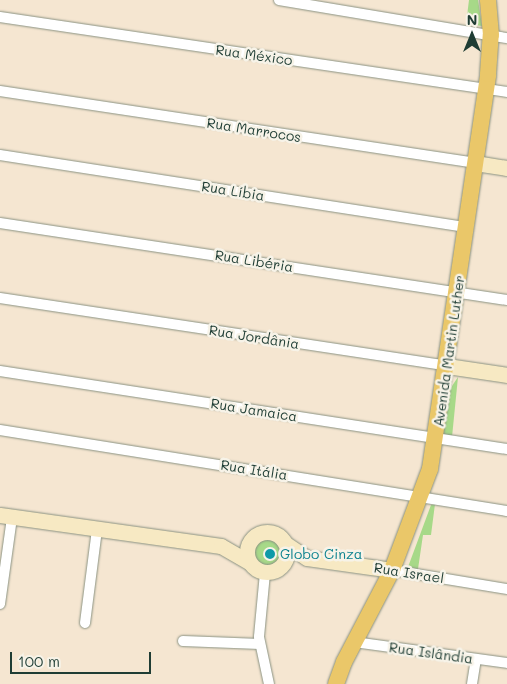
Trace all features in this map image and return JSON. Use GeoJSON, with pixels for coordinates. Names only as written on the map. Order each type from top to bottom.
{"type":"FeatureCollection","features":[{"type":"Feature","properties":{"kind":"main road","name":"Avenida Martin Luther"},"geometry":{"type":"LineString","coordinates":[[336,684],[354,642],[392,570],[422,497],[436,438],[486,89],[499,37],[488,0]]}},
{"type":"Feature","properties":{"kind":"street"},"geometry":{"type":"LineString","coordinates":[[279,0],[499,37]]}},
{"type":"Feature","properties":{"kind":"street","name":"Rua México"},"geometry":{"type":"LineString","coordinates":[[0,17],[507,92]]}},
{"type":"Feature","properties":{"kind":"street","name":"Rua Marrocos"},"geometry":{"type":"LineString","coordinates":[[0,91],[507,168]]}},
{"type":"Feature","properties":{"kind":"street","name":"Rua Líbia"},"geometry":{"type":"LineString","coordinates":[[0,155],[467,227]]}},
{"type":"Feature","properties":{"kind":"street","name":"Rua Libéria"},"geometry":{"type":"LineString","coordinates":[[0,223],[507,300]]}},
{"type":"Feature","properties":{"kind":"street","name":"Rua Jordânia"},"geometry":{"type":"LineString","coordinates":[[0,298],[507,375]]}},
{"type":"Feature","properties":{"kind":"street","name":"Rua Jamaica"},"geometry":{"type":"LineString","coordinates":[[0,371],[507,449]]}},
{"type":"Feature","properties":{"kind":"street","name":"Rua Itália"},"geometry":{"type":"LineString","coordinates":[[0,430],[507,511]]}},
{"type":"Feature","properties":{"kind":"street"},"geometry":{"type":"LineString","coordinates":[[0,604],[6,516],[221,546],[268,532],[278,535],[286,544],[288,553],[282,566],[265,573],[221,546]]}},
{"type":"Feature","properties":{"kind":"street"},"geometry":{"type":"LineString","coordinates":[[85,623],[97,529]]}},
{"type":"Feature","properties":{"kind":"street"},"geometry":{"type":"LineString","coordinates":[[249,562],[247,547],[253,538]]}},
{"type":"Feature","properties":{"kind":"street","name":"Rua Israel"},"geometry":{"type":"LineString","coordinates":[[286,544],[306,558],[507,588]]}},
{"type":"Feature","properties":{"kind":"street"},"geometry":{"type":"LineString","coordinates":[[265,573],[259,614],[260,644],[269,684]]}},
{"type":"Feature","properties":{"kind":"street"},"geometry":{"type":"LineString","coordinates":[[184,641],[260,644]]}},
{"type":"Feature","properties":{"kind":"street","name":"Rua Islândia"},"geometry":{"type":"LineString","coordinates":[[354,642],[507,663]]}},
{"type":"Feature","properties":{"kind":"street"},"geometry":{"type":"LineString","coordinates":[[472,684],[476,659]]}},
{"type":"Feature","properties":{"kind":"green space"},"geometry":{"type":"Polygon","coordinates":[[[469,0],[478,0],[482,26],[466,24],[469,0]]]}},
{"type":"Feature","properties":{"kind":"green space"},"geometry":{"type":"Polygon","coordinates":[[[458,377],[452,437],[438,435],[450,389],[458,377]]]}},
{"type":"Feature","properties":{"kind":"green space"},"geometry":{"type":"Polygon","coordinates":[[[435,504],[431,535],[423,535],[418,569],[408,567],[431,505],[435,504]]]}},
{"type":"Feature","properties":{"kind":"green space"},"geometry":{"type":"Polygon","coordinates":[[[268,535],[274,536],[279,540],[283,545],[283,557],[279,562],[274,566],[268,567],[262,566],[257,562],[253,557],[252,551],[253,545],[257,540],[262,536],[268,535]]]}},
{"type":"Feature","properties":{"kind":"place","name":"Globo Cinza"},"geometry":{"type":"Point","coordinates":[270,554]}}]}
